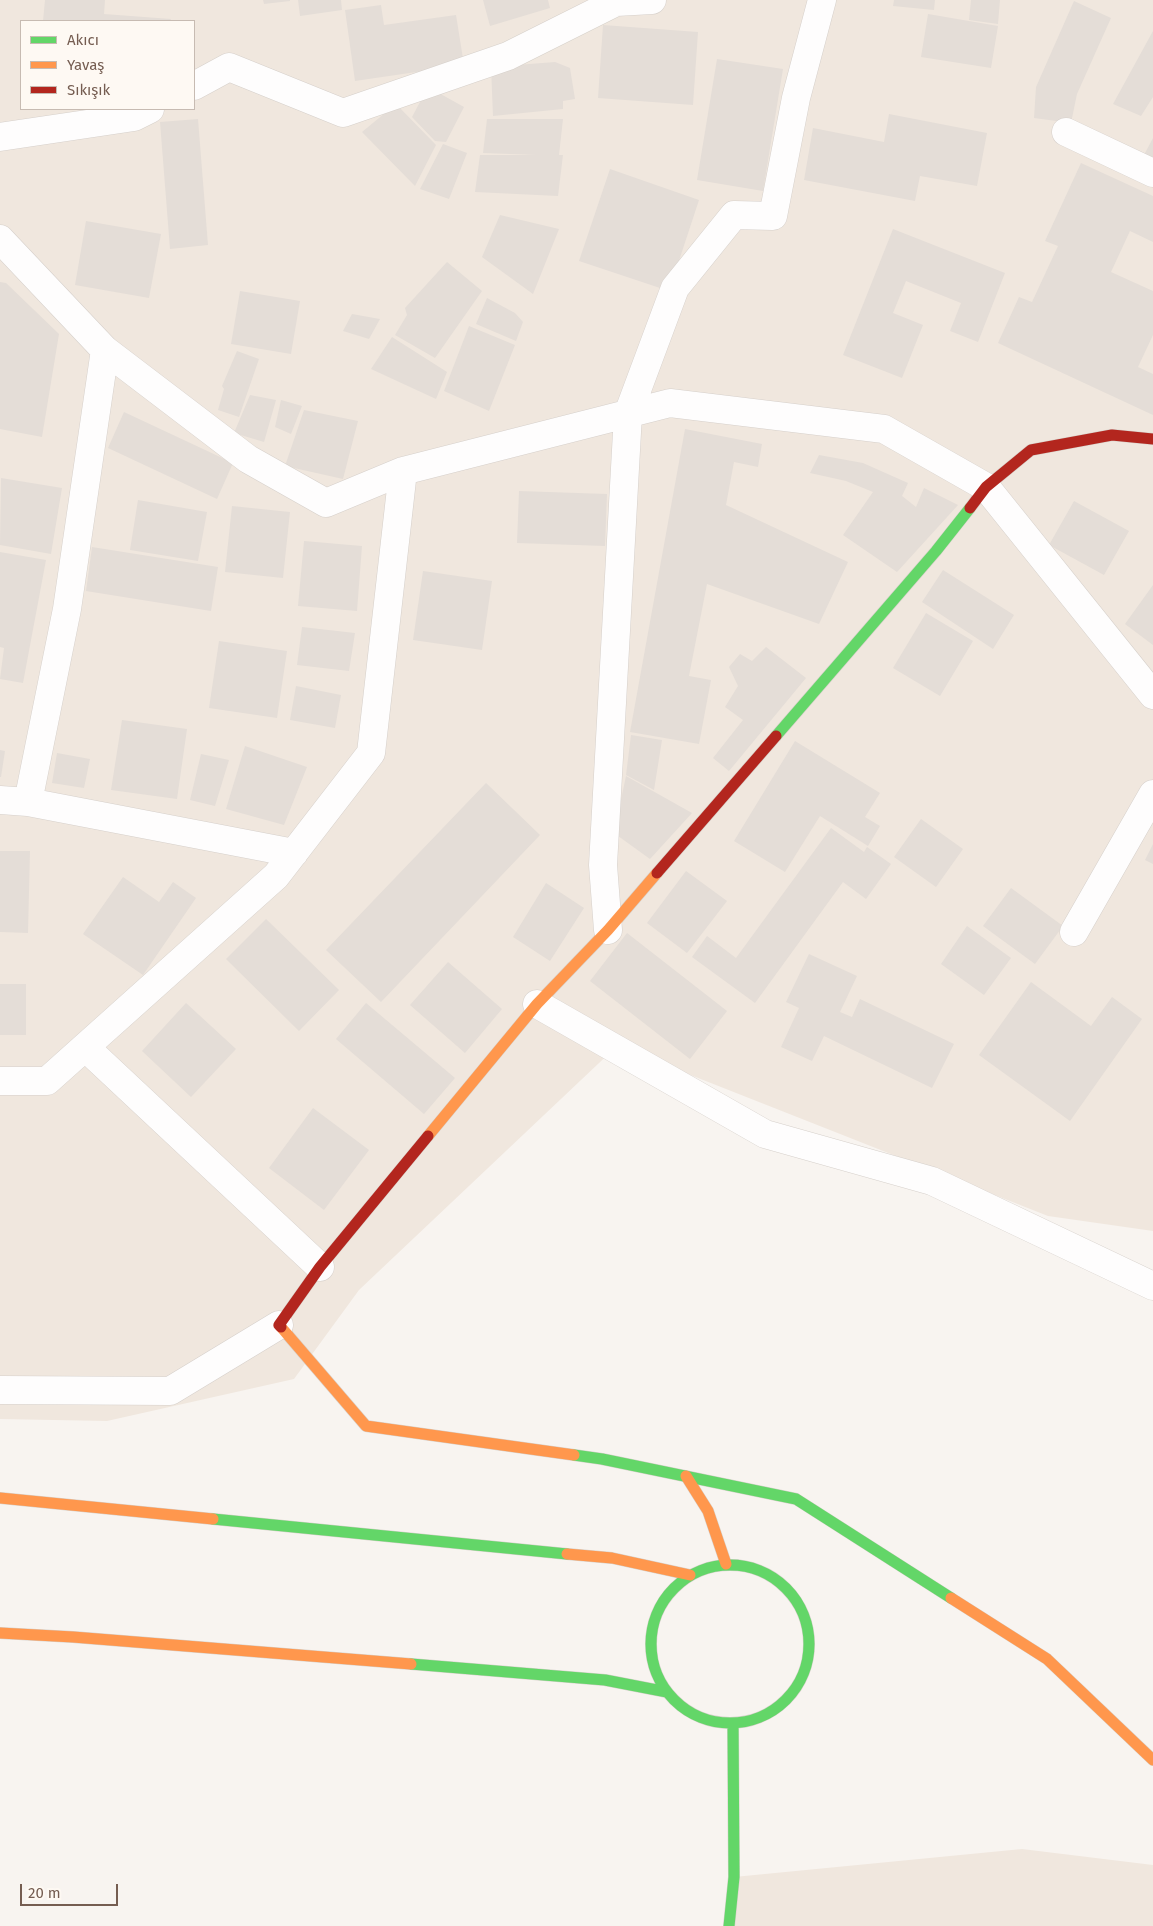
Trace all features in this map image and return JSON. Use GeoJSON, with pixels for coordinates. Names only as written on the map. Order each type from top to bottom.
{"type":"FeatureCollection","features":[{"type":"Feature","properties":{"kind":"street"},"geometry":{"type":"LineString","coordinates":[[195,85],[228,67],[343,113],[508,56],[616,2],[652,0]]}},
{"type":"Feature","properties":{"kind":"street"},"geometry":{"type":"LineString","coordinates":[[608,930],[603,865],[628,414],[675,288],[734,215],[773,216],[796,98],[822,0]]}},
{"type":"Feature","properties":{"kind":"street"},"geometry":{"type":"LineString","coordinates":[[0,136],[134,117],[148,110]]}},
{"type":"Feature","properties":{"kind":"street"},"geometry":{"type":"LineString","coordinates":[[1066,132],[1153,173]]}},
{"type":"Feature","properties":{"kind":"street"},"geometry":{"type":"LineString","coordinates":[[0,239],[105,350],[248,459],[326,503],[403,471],[670,403],[884,430],[986,487],[1153,695]]}},
{"type":"Feature","properties":{"kind":"street"},"geometry":{"type":"LineString","coordinates":[[28,802],[67,609],[105,350]]}},
{"type":"Feature","properties":{"kind":"street"},"geometry":{"type":"LineString","coordinates":[[0,1390],[170,1391],[279,1325],[320,1267],[537,1004],[608,930],[936,551],[986,487],[1031,450],[1112,435],[1153,439]]}},
{"type":"Feature","properties":{"kind":"street"},"geometry":{"type":"LineString","coordinates":[[0,1081],[47,1081],[276,876],[371,753],[403,471]]}},
{"type":"Feature","properties":{"kind":"street"},"geometry":{"type":"LineString","coordinates":[[1074,932],[1153,794]]}},
{"type":"Feature","properties":{"kind":"street"},"geometry":{"type":"LineString","coordinates":[[0,800],[28,802],[294,852]]}},
{"type":"Feature","properties":{"kind":"street"},"geometry":{"type":"LineString","coordinates":[[537,1004],[765,1134],[932,1181],[1153,1286]]}},
{"type":"Feature","properties":{"kind":"street"},"geometry":{"type":"LineString","coordinates":[[85,1047],[320,1267]]}},
{"type":"Feature","properties":{"kind":"street"},"geometry":{"type":"LineString","coordinates":[[279,1325],[366,1426],[602,1459],[796,1499],[1047,1659],[1153,1760]]}},
{"type":"Feature","properties":{"kind":"street"},"geometry":{"type":"LineString","coordinates":[[686,1476],[708,1511],[726,1564]]}},
{"type":"Feature","properties":{"kind":"street"},"geometry":{"type":"LineString","coordinates":[[0,1498],[612,1558],[690,1575]]}},
{"type":"Feature","properties":{"kind":"street"},"geometry":{"type":"LineString","coordinates":[[726,1564],[745,1566],[763,1572],[779,1582],[793,1595],[802,1612],[808,1630],[805,1668],[797,1685],[785,1700],[770,1712],[752,1720],[733,1723],[714,1721],[696,1715],[680,1705],[667,1692],[657,1676],[651,1657],[650,1638],[654,1619],[662,1602],[674,1586],[690,1575],[707,1567],[726,1564]]}},
{"type":"Feature","properties":{"kind":"street"},"geometry":{"type":"LineString","coordinates":[[0,1633],[73,1637],[595,1680],[667,1692]]}},
{"type":"Feature","properties":{"kind":"street"},"geometry":{"type":"LineString","coordinates":[[729,1926],[734,1876],[733,1723]]}},
{"type":"Feature","properties":{"kind":"shaded area"},"geometry":{"type":"Polygon","coordinates":[[[0,0],[1153,0],[1153,1231],[1048,1216],[617,1046],[359,1290],[294,1379],[107,1421],[0,1419],[0,0]]]}},
{"type":"Feature","properties":{"kind":"shaded area"},"geometry":{"type":"Polygon","coordinates":[[[1022,1849],[1153,1865],[1153,1926],[728,1926],[734,1877],[1022,1849]]]}},
{"type":"Feature","properties":{"kind":"building"},"geometry":{"type":"Polygon","coordinates":[[[45,0],[105,0],[104,14],[171,19],[170,20],[43,20],[45,0]]]}},
{"type":"Feature","properties":{"kind":"building"},"geometry":{"type":"Polygon","coordinates":[[[263,0],[290,0],[290,1],[264,4],[263,0]]]}},
{"type":"Feature","properties":{"kind":"building"},"geometry":{"type":"Polygon","coordinates":[[[298,0],[341,0],[342,10],[300,16],[298,0]]]}},
{"type":"Feature","properties":{"kind":"building"},"geometry":{"type":"Polygon","coordinates":[[[483,0],[548,0],[550,8],[490,26],[483,0]]]}},
{"type":"Feature","properties":{"kind":"building"},"geometry":{"type":"Polygon","coordinates":[[[894,0],[935,0],[934,10],[893,6],[894,0]]]}},
{"type":"Feature","properties":{"kind":"building"},"geometry":{"type":"Polygon","coordinates":[[[971,0],[1000,0],[998,24],[969,20],[971,0]]]}},
{"type":"Feature","properties":{"kind":"building"},"geometry":{"type":"Polygon","coordinates":[[[1074,1],[1111,18],[1077,94],[1071,123],[1034,118],[1036,87],[1074,1]]]}},
{"type":"Feature","properties":{"kind":"building"},"geometry":{"type":"Polygon","coordinates":[[[381,5],[384,25],[456,15],[464,65],[355,81],[345,10],[381,5]]]}},
{"type":"Feature","properties":{"kind":"building"},"geometry":{"type":"Polygon","coordinates":[[[928,14],[998,26],[991,68],[921,57],[928,14]]]}},
{"type":"Feature","properties":{"kind":"building"},"geometry":{"type":"Polygon","coordinates":[[[603,25],[698,32],[693,105],[598,98],[603,25]]]}},
{"type":"Feature","properties":{"kind":"building"},"geometry":{"type":"Polygon","coordinates":[[[1153,31],[1153,97],[1141,116],[1113,104],[1153,31]]]}},
{"type":"Feature","properties":{"kind":"building"},"geometry":{"type":"Polygon","coordinates":[[[717,59],[783,69],[763,191],[697,180],[717,59]]]}},
{"type":"Feature","properties":{"kind":"building"},"geometry":{"type":"Polygon","coordinates":[[[555,62],[570,68],[575,99],[563,101],[563,109],[493,116],[491,67],[555,62]]]}},
{"type":"Feature","properties":{"kind":"building"},"geometry":{"type":"Polygon","coordinates":[[[428,87],[464,107],[446,142],[435,141],[412,117],[428,87]]]}},
{"type":"Feature","properties":{"kind":"building"},"geometry":{"type":"Polygon","coordinates":[[[396,104],[436,145],[415,186],[362,132],[396,104]]]}},
{"type":"Feature","properties":{"kind":"building"},"geometry":{"type":"Polygon","coordinates":[[[889,114],[987,133],[977,186],[920,176],[915,201],[804,180],[813,128],[884,142],[889,114]]]}},
{"type":"Feature","properties":{"kind":"building"},"geometry":{"type":"Polygon","coordinates":[[[198,119],[208,245],[170,249],[160,122],[198,119]]]}},
{"type":"Feature","properties":{"kind":"building"},"geometry":{"type":"Polygon","coordinates":[[[487,119],[563,119],[559,155],[563,155],[558,196],[475,192],[480,155],[536,155],[483,153],[487,119]]]}},
{"type":"Feature","properties":{"kind":"building"},"geometry":{"type":"Polygon","coordinates":[[[1153,138],[1153,159],[1144,155],[1153,138]]]}},
{"type":"Feature","properties":{"kind":"building"},"geometry":{"type":"Polygon","coordinates":[[[443,144],[467,153],[449,199],[420,189],[443,144]]]}},
{"type":"Feature","properties":{"kind":"building"},"geometry":{"type":"Polygon","coordinates":[[[1081,163],[1153,196],[1153,242],[1130,231],[1111,272],[1153,291],[1153,335],[1138,367],[1153,374],[1153,415],[998,343],[1019,297],[1032,302],[1058,246],[1045,241],[1081,163]]]}},
{"type":"Feature","properties":{"kind":"building"},"geometry":{"type":"Polygon","coordinates":[[[610,169],[699,200],[669,291],[579,261],[610,169]]]}},
{"type":"Feature","properties":{"kind":"building"},"geometry":{"type":"Polygon","coordinates":[[[500,215],[559,229],[533,294],[482,257],[500,215]]]}},
{"type":"Feature","properties":{"kind":"building"},"geometry":{"type":"Polygon","coordinates":[[[86,221],[161,234],[149,298],[75,285],[86,221]]]}},
{"type":"Feature","properties":{"kind":"building"},"geometry":{"type":"Polygon","coordinates":[[[893,229],[1005,273],[978,342],[950,331],[961,303],[906,281],[893,313],[923,325],[902,378],[843,355],[893,229]]]}},
{"type":"Feature","properties":{"kind":"building"},"geometry":{"type":"Polygon","coordinates":[[[447,262],[482,291],[435,358],[395,335],[407,315],[405,308],[447,262]]]}},
{"type":"Feature","properties":{"kind":"building"},"geometry":{"type":"Polygon","coordinates":[[[0,282],[6,283],[59,334],[42,437],[0,429],[0,282]]]}},
{"type":"Feature","properties":{"kind":"building"},"geometry":{"type":"Polygon","coordinates":[[[240,291],[300,301],[291,354],[231,344],[240,291]]]}},
{"type":"Feature","properties":{"kind":"building"},"geometry":{"type":"Polygon","coordinates":[[[487,298],[515,313],[523,322],[516,341],[476,324],[487,298]]]}},
{"type":"Feature","properties":{"kind":"building"},"geometry":{"type":"Polygon","coordinates":[[[352,314],[380,319],[369,339],[343,331],[352,314]]]}},
{"type":"Feature","properties":{"kind":"building"},"geometry":{"type":"Polygon","coordinates":[[[469,326],[515,345],[489,411],[444,391],[469,326]]]}},
{"type":"Feature","properties":{"kind":"building"},"geometry":{"type":"Polygon","coordinates":[[[392,337],[447,372],[436,399],[371,369],[392,337]]]}},
{"type":"Feature","properties":{"kind":"building"},"geometry":{"type":"Polygon","coordinates":[[[237,351],[259,359],[239,417],[218,410],[224,389],[222,386],[237,351]]]}},
{"type":"Feature","properties":{"kind":"building"},"geometry":{"type":"Polygon","coordinates":[[[250,395],[276,400],[264,442],[234,433],[250,395]]]}},
{"type":"Feature","properties":{"kind":"building"},"geometry":{"type":"Polygon","coordinates":[[[281,400],[302,406],[291,434],[275,427],[281,400]]]}},
{"type":"Feature","properties":{"kind":"building"},"geometry":{"type":"Polygon","coordinates":[[[304,410],[358,421],[343,479],[285,466],[304,410]]]}},
{"type":"Feature","properties":{"kind":"building"},"geometry":{"type":"Polygon","coordinates":[[[124,412],[233,463],[217,499],[108,448],[124,412]]]}},
{"type":"Feature","properties":{"kind":"building"},"geometry":{"type":"Polygon","coordinates":[[[685,429],[762,444],[758,467],[734,462],[726,505],[848,562],[819,624],[707,584],[689,676],[711,680],[699,744],[630,732],[685,429]]]}},
{"type":"Feature","properties":{"kind":"building"},"geometry":{"type":"Polygon","coordinates":[[[819,455],[863,463],[908,483],[902,496],[916,507],[924,488],[958,505],[897,572],[843,535],[873,492],[846,481],[810,473],[819,455]]]}},
{"type":"Feature","properties":{"kind":"building"},"geometry":{"type":"Polygon","coordinates":[[[1,478],[62,488],[51,554],[0,545],[1,478]]]}},
{"type":"Feature","properties":{"kind":"building"},"geometry":{"type":"Polygon","coordinates":[[[519,491],[607,494],[605,546],[517,543],[519,491]]]}},
{"type":"Feature","properties":{"kind":"building"},"geometry":{"type":"Polygon","coordinates":[[[138,500],[207,512],[198,561],[130,550],[138,500]]]}},
{"type":"Feature","properties":{"kind":"building"},"geometry":{"type":"Polygon","coordinates":[[[1074,501],[1129,531],[1104,575],[1049,545],[1074,501]]]}},
{"type":"Feature","properties":{"kind":"building"},"geometry":{"type":"Polygon","coordinates":[[[232,506],[290,512],[283,578],[225,572],[232,506]]]}},
{"type":"Feature","properties":{"kind":"building"},"geometry":{"type":"Polygon","coordinates":[[[304,541],[362,546],[357,611],[298,606],[304,541]]]}},
{"type":"Feature","properties":{"kind":"building"},"geometry":{"type":"Polygon","coordinates":[[[92,547],[218,567],[211,611],[86,591],[92,547]]]}},
{"type":"Feature","properties":{"kind":"building"},"geometry":{"type":"Polygon","coordinates":[[[0,552],[46,560],[23,683],[0,679],[4,648],[0,647],[0,552]]]}},
{"type":"Feature","properties":{"kind":"building"},"geometry":{"type":"Polygon","coordinates":[[[943,570],[1014,615],[993,649],[922,602],[943,570]]]}},
{"type":"Feature","properties":{"kind":"building"},"geometry":{"type":"Polygon","coordinates":[[[423,571],[492,581],[482,650],[413,640],[423,571]]]}},
{"type":"Feature","properties":{"kind":"building"},"geometry":{"type":"Polygon","coordinates":[[[1153,585],[1153,645],[1125,624],[1153,585]]]}},
{"type":"Feature","properties":{"kind":"building"},"geometry":{"type":"Polygon","coordinates":[[[926,613],[973,641],[940,696],[893,668],[926,613]]]}},
{"type":"Feature","properties":{"kind":"building"},"geometry":{"type":"Polygon","coordinates":[[[302,627],[355,633],[349,671],[297,665],[302,627]]]}},
{"type":"Feature","properties":{"kind":"building"},"geometry":{"type":"Polygon","coordinates":[[[219,641],[287,651],[277,718],[209,708],[219,641]]]}},
{"type":"Feature","properties":{"kind":"building"},"geometry":{"type":"Polygon","coordinates":[[[766,647],[806,678],[729,771],[713,758],[743,720],[725,707],[738,686],[729,667],[740,654],[752,661],[766,647]]]}},
{"type":"Feature","properties":{"kind":"building"},"geometry":{"type":"Polygon","coordinates":[[[296,686],[341,695],[335,728],[290,720],[296,686]]]}},
{"type":"Feature","properties":{"kind":"building"},"geometry":{"type":"Polygon","coordinates":[[[122,720],[187,729],[177,799],[111,790],[122,720]]]}},
{"type":"Feature","properties":{"kind":"building"},"geometry":{"type":"Polygon","coordinates":[[[631,735],[662,740],[654,790],[626,775],[631,735]]]}},
{"type":"Feature","properties":{"kind":"building"},"geometry":{"type":"Polygon","coordinates":[[[795,741],[880,793],[865,817],[880,826],[868,846],[820,816],[785,872],[734,841],[795,741]]]}},
{"type":"Feature","properties":{"kind":"building"},"geometry":{"type":"Polygon","coordinates":[[[245,746],[307,767],[284,825],[226,809],[245,746]]]}},
{"type":"Feature","properties":{"kind":"building"},"geometry":{"type":"Polygon","coordinates":[[[0,750],[5,751],[1,777],[0,777],[0,750]]]}},
{"type":"Feature","properties":{"kind":"building"},"geometry":{"type":"Polygon","coordinates":[[[57,753],[90,759],[84,788],[52,783],[57,753]]]}},
{"type":"Feature","properties":{"kind":"building"},"geometry":{"type":"Polygon","coordinates":[[[201,754],[229,760],[215,806],[190,800],[201,754]]]}},
{"type":"Feature","properties":{"kind":"building"},"geometry":{"type":"Polygon","coordinates":[[[626,776],[692,813],[650,859],[614,833],[626,776]]]}},
{"type":"Feature","properties":{"kind":"building"},"geometry":{"type":"Polygon","coordinates":[[[486,783],[540,835],[381,1002],[326,950],[486,783]]]}},
{"type":"Feature","properties":{"kind":"building"},"geometry":{"type":"Polygon","coordinates":[[[921,819],[963,849],[936,887],[894,857],[921,819]]]}},
{"type":"Feature","properties":{"kind":"building"},"geometry":{"type":"Polygon","coordinates":[[[831,828],[864,852],[867,847],[891,864],[866,899],[843,882],[755,1003],[692,957],[707,936],[736,958],[831,828]]]}},
{"type":"Feature","properties":{"kind":"building"},"geometry":{"type":"Polygon","coordinates":[[[1153,844],[1153,864],[1145,860],[1153,844]]]}},
{"type":"Feature","properties":{"kind":"building"},"geometry":{"type":"Polygon","coordinates":[[[0,851],[30,851],[28,933],[0,932],[0,851]]]}},
{"type":"Feature","properties":{"kind":"building"},"geometry":{"type":"Polygon","coordinates":[[[686,871],[727,901],[687,953],[647,923],[686,871]]]}},
{"type":"Feature","properties":{"kind":"building"},"geometry":{"type":"Polygon","coordinates":[[[123,877],[159,902],[173,882],[196,898],[143,975],[83,934],[123,877]]]}},
{"type":"Feature","properties":{"kind":"building"},"geometry":{"type":"Polygon","coordinates":[[[546,883],[584,908],[550,961],[513,937],[546,883]]]}},
{"type":"Feature","properties":{"kind":"building"},"geometry":{"type":"Polygon","coordinates":[[[1011,888],[1063,926],[1035,964],[983,926],[1011,888]]]}},
{"type":"Feature","properties":{"kind":"building"},"geometry":{"type":"Polygon","coordinates":[[[266,919],[339,990],[299,1031],[226,959],[266,919]]]}},
{"type":"Feature","properties":{"kind":"building"},"geometry":{"type":"Polygon","coordinates":[[[967,926],[1011,958],[984,995],[941,964],[967,926]]]}},
{"type":"Feature","properties":{"kind":"building"},"geometry":{"type":"Polygon","coordinates":[[[627,933],[727,1011],[690,1059],[590,981],[627,933]]]}},
{"type":"Feature","properties":{"kind":"building"},"geometry":{"type":"Polygon","coordinates":[[[809,954],[857,976],[840,1012],[852,1017],[860,999],[954,1044],[932,1088],[824,1036],[812,1061],[781,1047],[799,1008],[786,1002],[809,954]]]}},
{"type":"Feature","properties":{"kind":"building"},"geometry":{"type":"Polygon","coordinates":[[[448,962],[502,1009],[465,1053],[410,1005],[448,962]]]}},
{"type":"Feature","properties":{"kind":"building"},"geometry":{"type":"Polygon","coordinates":[[[1031,982],[1091,1026],[1112,997],[1142,1019],[1070,1121],[979,1055],[1031,982]]]}},
{"type":"Feature","properties":{"kind":"building"},"geometry":{"type":"Polygon","coordinates":[[[0,984],[26,984],[26,1035],[0,1035],[0,984]]]}},
{"type":"Feature","properties":{"kind":"building"},"geometry":{"type":"Polygon","coordinates":[[[186,1003],[236,1049],[191,1097],[142,1051],[186,1003]]]}},
{"type":"Feature","properties":{"kind":"building"},"geometry":{"type":"Polygon","coordinates":[[[366,1003],[455,1078],[424,1114],[336,1039],[366,1003]]]}},
{"type":"Feature","properties":{"kind":"building"},"geometry":{"type":"Polygon","coordinates":[[[313,1108],[369,1150],[324,1210],[269,1168],[313,1108]]]}},
{"type":"Feature","properties":{"kind":"traffic: fast"},"geometry":{"type":"LineString","coordinates":[[776,736],[936,551],[970,508]]}},
{"type":"Feature","properties":{"kind":"traffic: fast"},"geometry":{"type":"LineString","coordinates":[[574,1455],[602,1459],[796,1499],[951,1598]]}},
{"type":"Feature","properties":{"kind":"traffic: fast"},"geometry":{"type":"LineString","coordinates":[[213,1519],[567,1554]]}},
{"type":"Feature","properties":{"kind":"traffic: fast"},"geometry":{"type":"LineString","coordinates":[[722,1565],[738,1565],[753,1568],[767,1574],[786,1588],[796,1600],[806,1621],[809,1644],[806,1667],[796,1688],[786,1700],[774,1710],[753,1720],[738,1723],[722,1723],[707,1720],[686,1710],[664,1688],[654,1667],[651,1652],[651,1636],[654,1621],[664,1600],[686,1578],[707,1568],[722,1565]]}},
{"type":"Feature","properties":{"kind":"traffic: fast"},"geometry":{"type":"LineString","coordinates":[[411,1664],[605,1680],[667,1692]]}},
{"type":"Feature","properties":{"kind":"traffic: fast"},"geometry":{"type":"LineString","coordinates":[[729,1926],[734,1877],[733,1723]]}},
{"type":"Feature","properties":{"kind":"traffic: slow"},"geometry":{"type":"LineString","coordinates":[[428,1136],[537,1004],[608,930],[657,873]]}},
{"type":"Feature","properties":{"kind":"traffic: slow"},"geometry":{"type":"LineString","coordinates":[[281,1327],[366,1426],[574,1455]]}},
{"type":"Feature","properties":{"kind":"traffic: slow"},"geometry":{"type":"LineString","coordinates":[[686,1476],[708,1511],[726,1564]]}},
{"type":"Feature","properties":{"kind":"traffic: slow"},"geometry":{"type":"LineString","coordinates":[[0,1498],[213,1519]]}},
{"type":"Feature","properties":{"kind":"traffic: slow"},"geometry":{"type":"LineString","coordinates":[[567,1554],[612,1558],[690,1575]]}},
{"type":"Feature","properties":{"kind":"traffic: slow"},"geometry":{"type":"LineString","coordinates":[[951,1598],[1047,1659],[1153,1760]]}},
{"type":"Feature","properties":{"kind":"traffic: slow"},"geometry":{"type":"LineString","coordinates":[[0,1633],[73,1637],[411,1664]]}},
{"type":"Feature","properties":{"kind":"traffic: jam"},"geometry":{"type":"LineString","coordinates":[[970,508],[986,487],[1031,450],[1112,435],[1153,439]]}},
{"type":"Feature","properties":{"kind":"traffic: jam"},"geometry":{"type":"LineString","coordinates":[[657,873],[776,736]]}},
{"type":"Feature","properties":{"kind":"traffic: jam"},"geometry":{"type":"LineString","coordinates":[[281,1327],[279,1325],[320,1267],[428,1136]]}}]}
